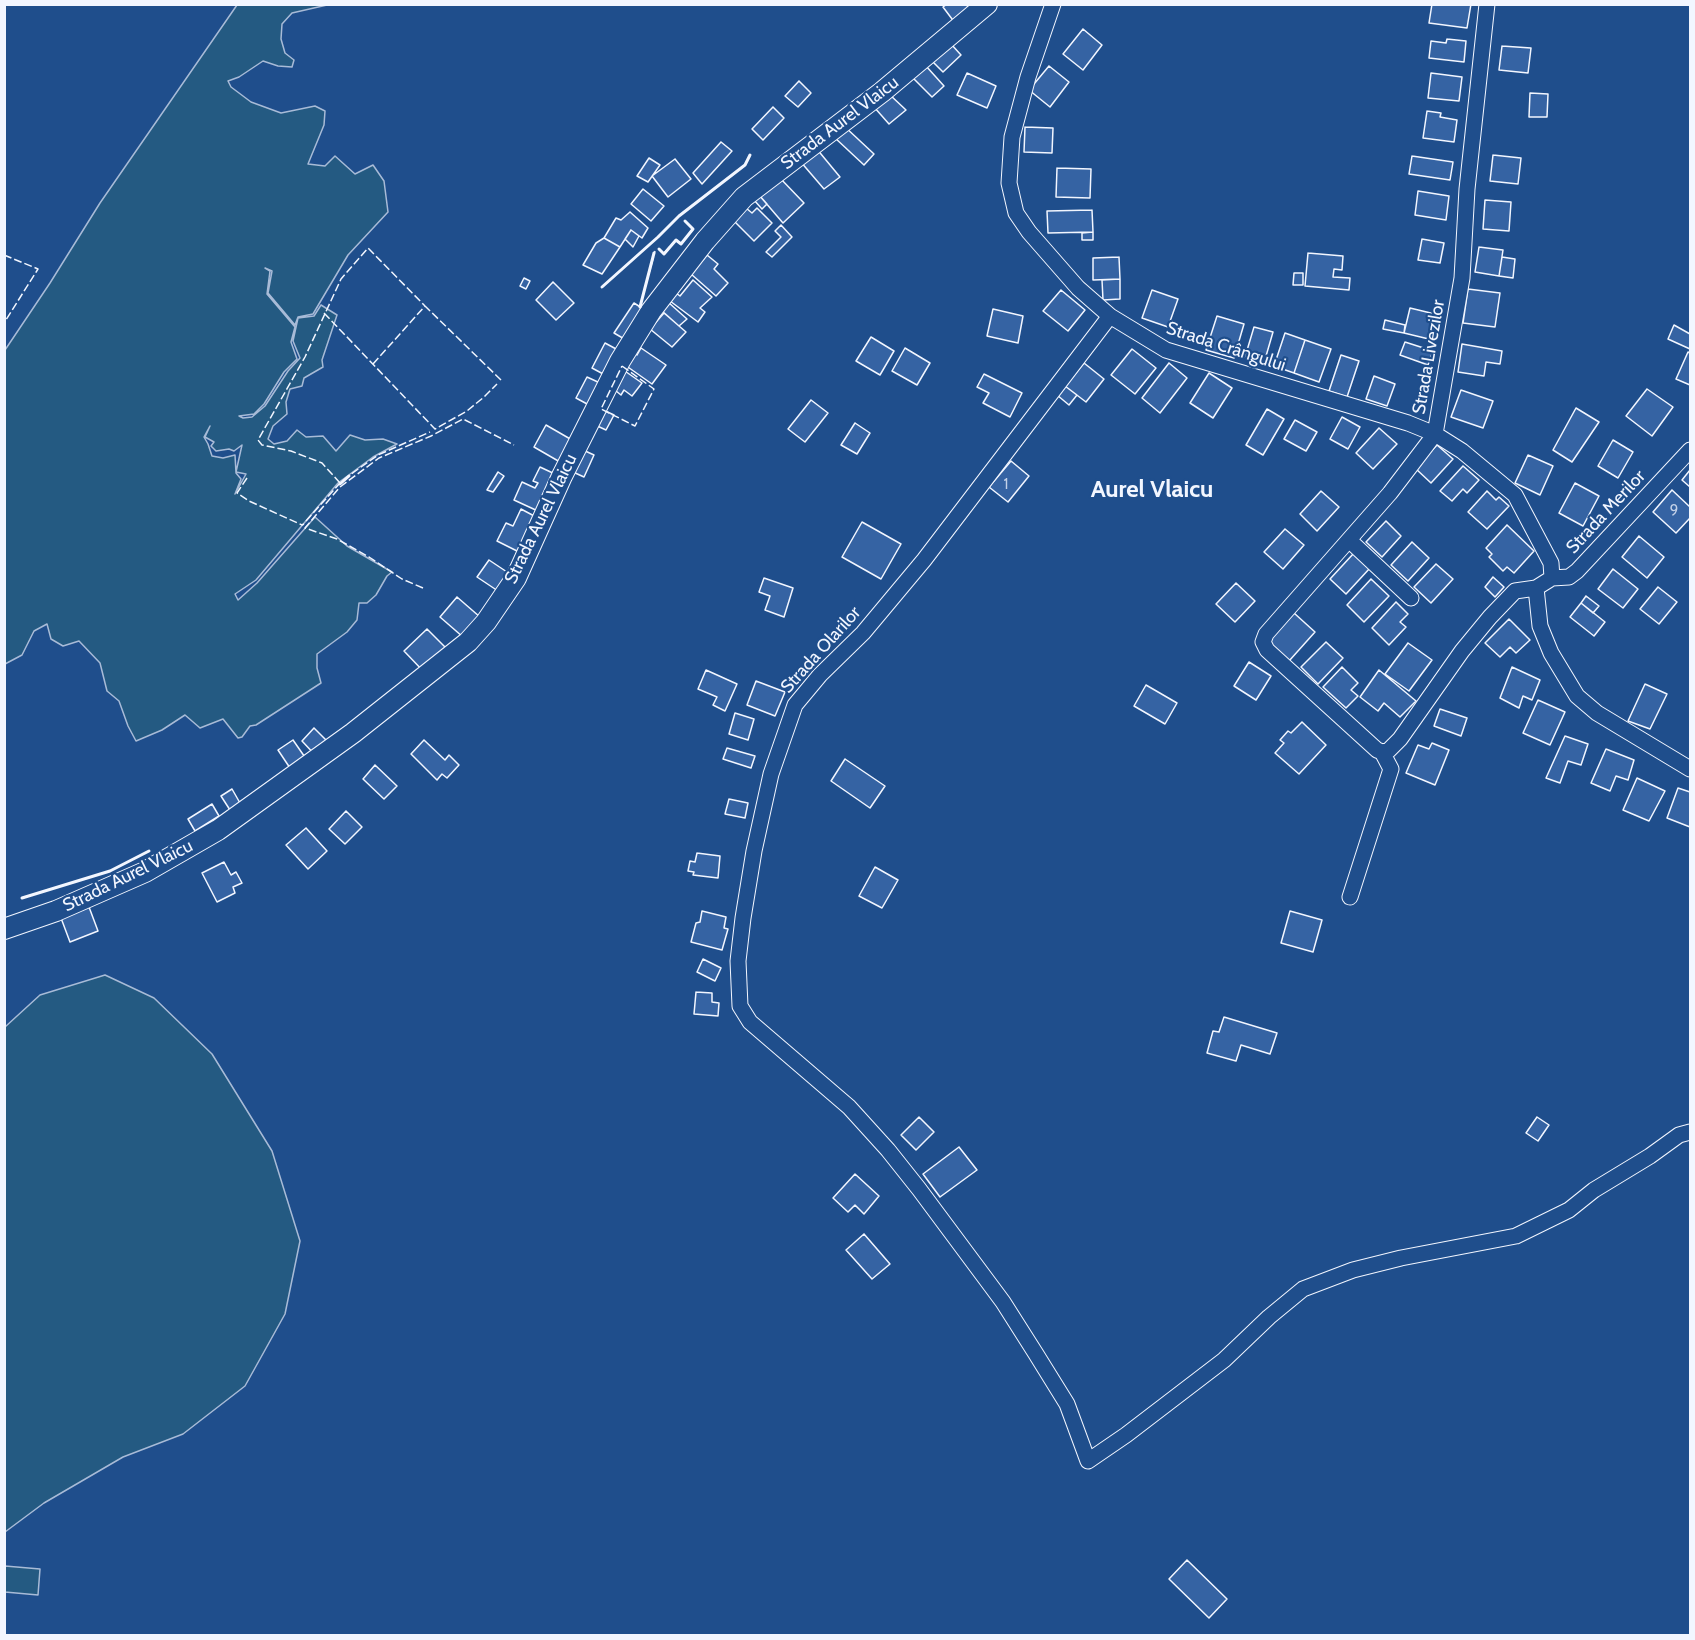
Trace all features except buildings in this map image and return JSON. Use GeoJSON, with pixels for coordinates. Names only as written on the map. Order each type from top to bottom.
{"type":"FeatureCollection","features":[{"type":"Feature","properties":{"kind":"street","name":"Strada Aurel Vlaicu"},"geometry":{"type":"LineString","coordinates":[[4,929],[56,911],[145,872],[218,830],[353,733],[468,642],[486,622],[516,578],[562,476],[626,352],[651,311],[705,242],[744,197],[882,92],[987,4]]}},
{"type":"Feature","properties":{"kind":"street","name":"Strada Crângului"},"geometry":{"type":"LineString","coordinates":[[1053,4],[1028,77],[1012,137],[1009,183],[1016,213],[1029,232],[1078,288],[1110,316],[1166,350],[1397,420],[1435,434]]}},
{"type":"Feature","properties":{"kind":"street","name":"Strada Livezilor"},"geometry":{"type":"LineString","coordinates":[[1380,751],[1266,650],[1263,642],[1266,634],[1390,493],[1435,434],[1462,279],[1467,189],[1487,4]]}},
{"type":"Feature","properties":{"kind":"street","name":"Strada Olarilor"},"geometry":{"type":"LineString","coordinates":[[1110,316],[924,561],[863,633],[809,687],[795,705],[771,774],[754,851],[743,918],[738,961],[740,1006],[750,1022],[849,1107],[894,1158],[1003,1302],[1066,1404],[1088,1461],[1224,1360],[1269,1317],[1303,1289],[1353,1270],[1401,1258],[1516,1236],[1569,1210],[1593,1190],[1650,1156],[1679,1135],[1690,1132]]}},
{"type":"Feature","properties":{"kind":"street","name":"Strada Merilor"},"geometry":{"type":"LineString","coordinates":[[1435,434],[1462,451],[1515,495],[1551,563],[1552,578],[1569,577],[1577,571],[1690,450]]}},
{"type":"Feature","properties":{"kind":"street"},"geometry":{"type":"LineString","coordinates":[[1349,540],[1412,598]]}},
{"type":"Feature","properties":{"kind":"street"},"geometry":{"type":"LineString","coordinates":[[1380,751],[1388,751],[1400,738],[1462,651],[1515,591],[1536,588],[1552,578]]}},
{"type":"Feature","properties":{"kind":"street"},"geometry":{"type":"LineString","coordinates":[[1536,588],[1540,626],[1551,652],[1577,696],[1597,713],[1690,770]]}},
{"type":"Feature","properties":{"kind":"street"},"geometry":{"type":"LineString","coordinates":[[1350,897],[1391,770],[1380,751]]}},
{"type":"Feature","properties":{"kind":"shaded area"},"geometry":{"type":"Polygon","coordinates":[[[237,5],[327,5],[292,13],[282,24],[281,39],[285,53],[294,60],[292,67],[278,66],[263,61],[239,77],[228,81],[231,87],[251,102],[281,113],[315,106],[325,111],[324,125],[308,164],[325,166],[335,156],[355,174],[373,165],[384,181],[388,212],[348,255],[313,314],[298,317],[295,325],[268,293],[272,271],[265,268],[270,271],[267,294],[295,327],[291,342],[297,359],[284,372],[264,404],[254,414],[239,416],[252,417],[265,406],[288,371],[300,358],[293,341],[298,318],[314,316],[321,305],[337,315],[322,360],[323,367],[304,378],[302,386],[290,389],[286,402],[287,414],[273,426],[268,439],[274,444],[287,441],[297,430],[306,437],[323,436],[336,451],[350,435],[365,440],[383,439],[397,444],[373,457],[338,483],[256,580],[235,594],[238,600],[257,583],[315,517],[347,546],[392,572],[387,576],[376,595],[367,603],[359,603],[357,620],[347,632],[317,654],[317,668],[321,683],[256,725],[250,726],[242,737],[238,738],[223,719],[200,728],[185,715],[162,730],[136,741],[119,701],[107,691],[100,663],[79,641],[63,646],[51,639],[47,624],[34,631],[22,655],[5,664],[5,350],[100,203],[237,5]],[[210,426],[204,437],[212,456],[223,458],[235,455],[236,473],[241,479],[235,494],[246,474],[236,472],[242,445],[234,451],[229,449],[216,451],[211,446],[214,442],[205,437],[210,426]]]}},
{"type":"Feature","properties":{"kind":"shaded area"},"geometry":{"type":"Polygon","coordinates":[[[105,975],[154,998],[212,1054],[272,1151],[300,1241],[285,1314],[245,1386],[183,1434],[123,1457],[44,1503],[5,1532],[5,1027],[40,995],[105,975]]]}},
{"type":"Feature","properties":{"kind":"shaded area"},"geometry":{"type":"Polygon","coordinates":[[[5,1566],[40,1569],[38,1595],[5,1592],[5,1566]]]}},
{"type":"Feature","properties":{"kind":"fence"},"geometry":{"type":"LineString","coordinates":[[664,253],[676,240],[681,244],[693,229],[685,221]]}},
{"type":"Feature","properties":{"kind":"fence"},"geometry":{"type":"LineString","coordinates":[[340,483],[322,463],[291,451],[262,445],[258,440],[305,357],[341,279],[368,248],[425,306]]}},
{"type":"Feature","properties":{"kind":"fence"},"geometry":{"type":"LineString","coordinates":[[640,307],[655,251]]}},
{"type":"Feature","properties":{"kind":"fence"},"geometry":{"type":"LineString","coordinates":[[4,255],[38,269],[4,323]]}},
{"type":"Feature","properties":{"kind":"fence"},"geometry":{"type":"LineString","coordinates":[[373,364],[425,306],[501,380]]}},
{"type":"Feature","properties":{"kind":"fence"},"geometry":{"type":"LineString","coordinates":[[324,313],[435,429],[467,411],[497,384]]}},
{"type":"Feature","properties":{"kind":"fence"},"geometry":{"type":"LineString","coordinates":[[622,366],[654,389],[635,426],[601,409],[622,366]]}},
{"type":"Feature","properties":{"kind":"fence"},"geometry":{"type":"LineString","coordinates":[[423,588],[402,579],[337,539],[305,528],[340,487],[379,458],[431,436],[463,419],[514,445]]}},
{"type":"Feature","properties":{"kind":"fence"},"geometry":{"type":"LineString","coordinates":[[306,521],[340,483],[354,472],[378,455],[430,432]]}},
{"type":"Feature","properties":{"kind":"fence"},"geometry":{"type":"LineString","coordinates":[[247,478],[237,493],[249,501],[304,524]]}},
{"type":"Feature","properties":{"kind":"wall"},"geometry":{"type":"LineString","coordinates":[[602,287],[679,216],[745,165],[750,155]]}},
{"type":"Feature","properties":{"kind":"wall"},"geometry":{"type":"LineString","coordinates":[[659,249],[664,254],[676,240],[681,244],[693,229],[685,221]]}},
{"type":"Feature","properties":{"kind":"wall"},"geometry":{"type":"LineString","coordinates":[[640,307],[654,253]]}},
{"type":"Feature","properties":{"kind":"wall"},"geometry":{"type":"LineString","coordinates":[[340,484],[349,476]]}},
{"type":"Feature","properties":{"kind":"wall"},"geometry":{"type":"LineString","coordinates":[[22,898],[110,871],[149,851]]}},
{"type":"Feature","properties":{"kind":"district","name":"Aurel Vlaicu"},"geometry":{"type":"Point","coordinates":[1152,490]}}]}
